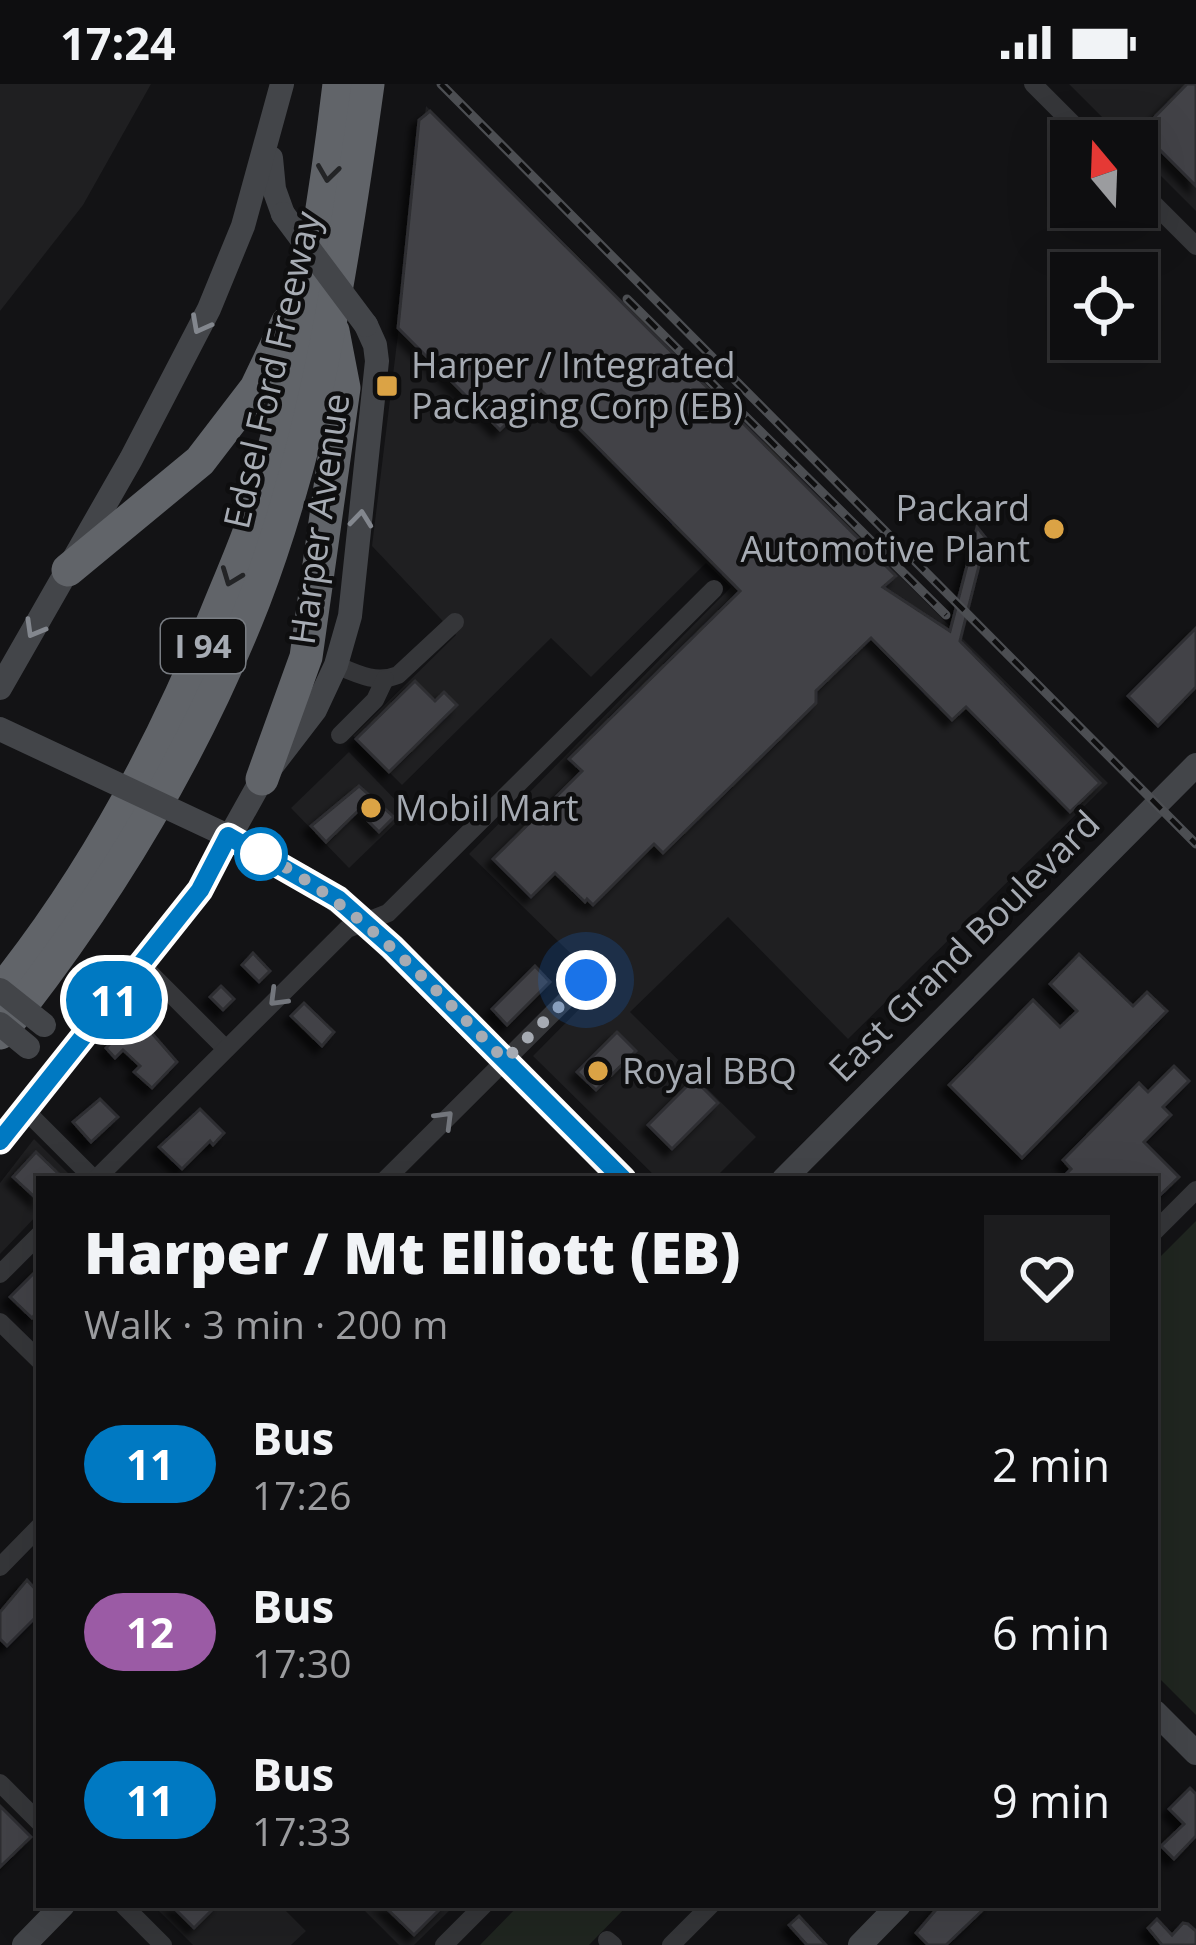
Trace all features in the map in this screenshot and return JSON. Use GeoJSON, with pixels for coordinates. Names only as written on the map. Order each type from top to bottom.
{"type":"FeatureCollection","features":[{"type":"Feature","properties":{"kind":"highway","name":"Edsel Ford Freeway"},"geometry":{"type":"LineString","coordinates":[[0,991],[33,951],[104,844],[166,731],[263,489],[315,262],[339,84]]}},
{"type":"Feature","properties":{"kind":"highway","name":"Edsel Ford Freeway"},"geometry":{"type":"LineString","coordinates":[[14,1040],[45,976],[116,874],[202,718],[254,600],[300,455],[350,213],[368,84]]}},
{"type":"Feature","properties":{"kind":"highway"},"geometry":{"type":"LineString","coordinates":[[68,570],[200,461],[256,388],[315,262]]}},
{"type":"Feature","properties":{"kind":"highway"},"geometry":{"type":"LineString","coordinates":[[262,779],[306,657],[323,553],[344,388],[330,314]]}},
{"type":"Feature","properties":{"kind":"main road","name":"Harper Avenue"},"geometry":{"type":"LineString","coordinates":[[0,688],[131,459],[209,309],[246,218],[283,84]]}},
{"type":"Feature","properties":{"kind":"main road","name":"Harper Avenue"},"geometry":{"type":"LineString","coordinates":[[28,1109],[200,890],[262,779],[315,710],[336,665],[352,598],[375,345],[366,325],[283,214],[271,172],[272,127]]}},
{"type":"Feature","properties":{"kind":"main road"},"geometry":{"type":"LineString","coordinates":[[246,218],[264,207],[283,214]]}},
{"type":"Feature","properties":{"kind":"main road"},"geometry":{"type":"LineString","coordinates":[[0,729],[228,836],[315,884],[365,923],[620,1176]]}},
{"type":"Feature","properties":{"kind":"main road","name":"East Grand Boulevard"},"geometry":{"type":"LineString","coordinates":[[787,1176],[1196,765]]}},
{"type":"Feature","properties":{"kind":"main road"},"geometry":{"type":"LineString","coordinates":[[0,991],[64,1036],[88,1034]]}},
{"type":"Feature","properties":{"kind":"main road"},"geometry":{"type":"LineString","coordinates":[[0,1024],[38,1075],[28,1109],[0,1142]]}},
{"type":"Feature","properties":{"kind":"main road"},"geometry":{"type":"LineString","coordinates":[[1158,1715],[1196,1754]]}},
{"type":"Feature","properties":{"kind":"main road"},"geometry":{"type":"LineString","coordinates":[[24,1945],[61,1908]]}},
{"type":"Feature","properties":{"kind":"main road"},"geometry":{"type":"LineString","coordinates":[[860,1945],[896,1908]]}},
{"type":"Feature","properties":{"kind":"street"},"geometry":{"type":"LineString","coordinates":[[1033,84],[1069,120]]}},
{"type":"Feature","properties":{"kind":"street"},"geometry":{"type":"LineString","coordinates":[[1158,208],[1196,246]]}},
{"type":"Feature","properties":{"kind":"street"},"geometry":{"type":"LineString","coordinates":[[98,1176],[347,929],[388,913],[714,589]]}},
{"type":"Feature","properties":{"kind":"street"},"geometry":{"type":"LineString","coordinates":[[336,665],[385,679],[398,674],[455,622]]}},
{"type":"Feature","properties":{"kind":"street"},"geometry":{"type":"LineString","coordinates":[[340,734],[375,700],[385,679]]}},
{"type":"Feature","properties":{"kind":"street"},"geometry":{"type":"LineString","coordinates":[[142,965],[226,1049]]}},
{"type":"Feature","properties":{"kind":"street"},"geometry":{"type":"LineString","coordinates":[[389,1176],[586,980]]}},
{"type":"Feature","properties":{"kind":"street"},"geometry":{"type":"LineString","coordinates":[[28,1109],[92,1176]]}},
{"type":"Feature","properties":{"kind":"street"},"geometry":{"type":"LineString","coordinates":[[1158,1228],[1196,1190]]}},
{"type":"Feature","properties":{"kind":"street"},"geometry":{"type":"LineString","coordinates":[[0,1274],[36,1238]]}},
{"type":"Feature","properties":{"kind":"street"},"geometry":{"type":"LineString","coordinates":[[0,1322],[36,1357]]}},
{"type":"Feature","properties":{"kind":"street"},"geometry":{"type":"LineString","coordinates":[[0,1567],[36,1530]]}},
{"type":"Feature","properties":{"kind":"street"},"geometry":{"type":"LineString","coordinates":[[0,1783],[36,1819]]}},
{"type":"Feature","properties":{"kind":"street"},"geometry":{"type":"LineString","coordinates":[[126,1908],[163,1945]]}},
{"type":"Feature","properties":{"kind":"street"},"geometry":{"type":"LineString","coordinates":[[444,1945],[481,1908]]}},
{"type":"Feature","properties":{"kind":"street"},"geometry":{"type":"LineString","coordinates":[[671,1945],[708,1908]]}},
{"type":"Feature","properties":{"kind":"shaded area"},"geometry":{"type":"Polygon","coordinates":[[[0,84],[151,84],[83,205],[0,311],[0,84]]]}},
{"type":"Feature","properties":{"kind":"shaded area"},"geometry":{"type":"Polygon","coordinates":[[[1069,84],[1196,84],[1196,211],[1158,173],[1158,120],[1105,120],[1069,84]]]}},
{"type":"Feature","properties":{"kind":"shaded area"},"geometry":{"type":"Polygon","coordinates":[[[426,106],[1108,783],[848,1039],[728,917],[630,1012],[756,1137],[717,1176],[655,1176],[533,1056],[603,985],[469,854],[731,587],[706,563],[591,677],[551,638],[402,785],[353,736],[456,635],[372,546],[426,106]]]}},
{"type":"Feature","properties":{"kind":"shaded area"},"geometry":{"type":"Polygon","coordinates":[[[349,752],[407,812],[349,868],[291,808],[349,752]]]}},
{"type":"Feature","properties":{"kind":"shaded area"},"geometry":{"type":"Polygon","coordinates":[[[34,1139],[71,1176],[36,1176],[36,1216],[0,1254],[0,1183],[34,1139]]]}},
{"type":"Feature","properties":{"kind":"shaded area"},"geometry":{"type":"Polygon","coordinates":[[[1196,1221],[1196,1715],[1158,1677],[1158,1259],[1196,1221]]]}},
{"type":"Feature","properties":{"kind":"shaded area"},"geometry":{"type":"Polygon","coordinates":[[[156,1908],[283,1908],[306,1931],[291,1945],[193,1945],[156,1908]]]}},
{"type":"Feature","properties":{"kind":"shaded area"},"geometry":{"type":"Polygon","coordinates":[[[362,1908],[452,1908],[414,1945],[399,1945],[362,1908]]]}},
{"type":"Feature","properties":{"kind":"shaded area"},"geometry":{"type":"Polygon","coordinates":[[[516,1908],[625,1908],[589,1945],[480,1945],[516,1908]]]}},
{"type":"Feature","properties":{"kind":"building"},"geometry":{"type":"Polygon","coordinates":[[[1187,84],[1196,84],[1196,186],[1158,148],[1158,120],[1152,120],[1187,84]]]}},
{"type":"Feature","properties":{"kind":"building"},"geometry":{"type":"Polygon","coordinates":[[[430,111],[896,576],[883,587],[950,631],[977,527],[986,538],[960,641],[1100,783],[1070,812],[966,707],[952,720],[871,638],[816,691],[816,703],[663,853],[654,844],[593,905],[555,873],[531,897],[493,859],[582,771],[569,759],[740,591],[541,390],[500,430],[398,328],[419,120],[430,111]]]}},
{"type":"Feature","properties":{"kind":"building"},"geometry":{"type":"Polygon","coordinates":[[[1196,628],[1196,687],[1158,726],[1128,696],[1196,628]]]}},
{"type":"Feature","properties":{"kind":"building"},"geometry":{"type":"Polygon","coordinates":[[[415,681],[435,701],[444,692],[457,705],[389,772],[356,739],[415,681]]]}},
{"type":"Feature","properties":{"kind":"building"},"geometry":{"type":"Polygon","coordinates":[[[359,786],[394,817],[379,832],[358,811],[326,842],[311,826],[359,786]]]}},
{"type":"Feature","properties":{"kind":"building"},"geometry":{"type":"Polygon","coordinates":[[[253,953],[270,971],[259,982],[242,965],[253,953]]]}},
{"type":"Feature","properties":{"kind":"building"},"geometry":{"type":"Polygon","coordinates":[[[1079,954],[1133,1006],[1147,992],[1167,1011],[1022,1158],[949,1085],[1033,1000],[1060,1027],[1077,1011],[1050,984],[1079,954]]]}},
{"type":"Feature","properties":{"kind":"building"},"geometry":{"type":"Polygon","coordinates":[[[535,966],[550,982],[507,1025],[492,1009],[535,966]]]}},
{"type":"Feature","properties":{"kind":"building"},"geometry":{"type":"Polygon","coordinates":[[[221,986],[234,999],[223,1010],[210,997],[221,986]]]}},
{"type":"Feature","properties":{"kind":"building"},"geometry":{"type":"Polygon","coordinates":[[[304,1003],[334,1032],[322,1046],[291,1016],[304,1003]]]}},
{"type":"Feature","properties":{"kind":"building"},"geometry":{"type":"Polygon","coordinates":[[[137,1016],[177,1062],[152,1088],[134,1072],[140,1066],[123,1050],[115,1058],[106,1048],[137,1016]]]}},
{"type":"Feature","properties":{"kind":"building"},"geometry":{"type":"Polygon","coordinates":[[[617,1032],[636,1051],[596,1090],[577,1072],[617,1032]]]}},
{"type":"Feature","properties":{"kind":"building"},"geometry":{"type":"Polygon","coordinates":[[[1174,1066],[1189,1081],[1163,1107],[1171,1115],[1144,1142],[1179,1177],[1158,1197],[1158,1176],[1064,1176],[1071,1169],[1063,1160],[1139,1083],[1148,1092],[1174,1066]]]}},
{"type":"Feature","properties":{"kind":"building"},"geometry":{"type":"Polygon","coordinates":[[[694,1079],[718,1103],[672,1149],[648,1125],[694,1079]]]}},
{"type":"Feature","properties":{"kind":"building"},"geometry":{"type":"Polygon","coordinates":[[[100,1099],[118,1117],[91,1142],[73,1122],[100,1099]]]}},
{"type":"Feature","properties":{"kind":"building"},"geometry":{"type":"Polygon","coordinates":[[[200,1109],[224,1133],[182,1169],[159,1147],[200,1109]]]}},
{"type":"Feature","properties":{"kind":"building"},"geometry":{"type":"Polygon","coordinates":[[[36,1152],[61,1176],[36,1176],[36,1198],[13,1177],[36,1152]]]}},
{"type":"Feature","properties":{"kind":"building"},"geometry":{"type":"Polygon","coordinates":[[[36,1271],[32,1318],[10,1297],[36,1271]]]}},
{"type":"Feature","properties":{"kind":"building"},"geometry":{"type":"Polygon","coordinates":[[[27,1580],[36,1590],[36,1617],[7,1646],[0,1639],[0,1612],[27,1580]]]}},
{"type":"Feature","properties":{"kind":"building"},"geometry":{"type":"Polygon","coordinates":[[[1190,1788],[1196,1794],[1196,1836],[1174,1859],[1161,1846],[1184,1824],[1169,1809],[1190,1788]]]}},
{"type":"Feature","properties":{"kind":"building"},"geometry":{"type":"Polygon","coordinates":[[[0,1806],[31,1837],[0,1867],[0,1806]]]}},
{"type":"Feature","properties":{"kind":"building"},"geometry":{"type":"Polygon","coordinates":[[[174,1908],[214,1908],[194,1928],[174,1908]]]}},
{"type":"Feature","properties":{"kind":"building"},"geometry":{"type":"Polygon","coordinates":[[[386,1908],[441,1908],[414,1935],[386,1908]]]}},
{"type":"Feature","properties":{"kind":"building"},"geometry":{"type":"Polygon","coordinates":[[[937,1908],[985,1908],[946,1945],[928,1945],[916,1933],[937,1908]]]}},
{"type":"Feature","properties":{"kind":"building"},"geometry":{"type":"Polygon","coordinates":[[[799,1916],[826,1945],[807,1945],[789,1925],[799,1916]]]}},
{"type":"Feature","properties":{"kind":"building"},"geometry":{"type":"Polygon","coordinates":[[[1157,1919],[1172,1935],[1183,1923],[1188,1924],[1196,1931],[1196,1945],[1162,1945],[1148,1928],[1157,1919]]]}},
{"type":"Feature","properties":{"kind":"railway"},"geometry":{"type":"LineString","coordinates":[[441,84],[1196,844]]}},
{"type":"Feature","properties":{"kind":"railway"},"geometry":{"type":"LineString","coordinates":[[627,299],[946,615]]}},
{"type":"Feature","properties":{"kind":"bus line","name":"11"},"geometry":{"type":"LineString","coordinates":[[0,1141],[200,890],[228,836],[338,899],[620,1176]]}},
{"type":"Feature","properties":{"kind":"place","name":"Harper / Integrated Packaging Corp (EB)"},"geometry":{"type":"Point","coordinates":[387,386]}},
{"type":"Feature","properties":{"kind":"place","name":"Packard Automotive Plant"},"geometry":{"type":"Point","coordinates":[1054,529]}},
{"type":"Feature","properties":{"kind":"place","name":"Mobil Mart"},"geometry":{"type":"Point","coordinates":[371,808]}},
{"type":"Feature","properties":{"kind":"place","name":"Royal BBQ"},"geometry":{"type":"Point","coordinates":[598,1071]}},
{"type":"Feature","properties":{"kind":"route"},"geometry":{"type":"LineString","coordinates":[[261,854],[255,850],[338,899],[505,1060],[586,980]]}}]}
